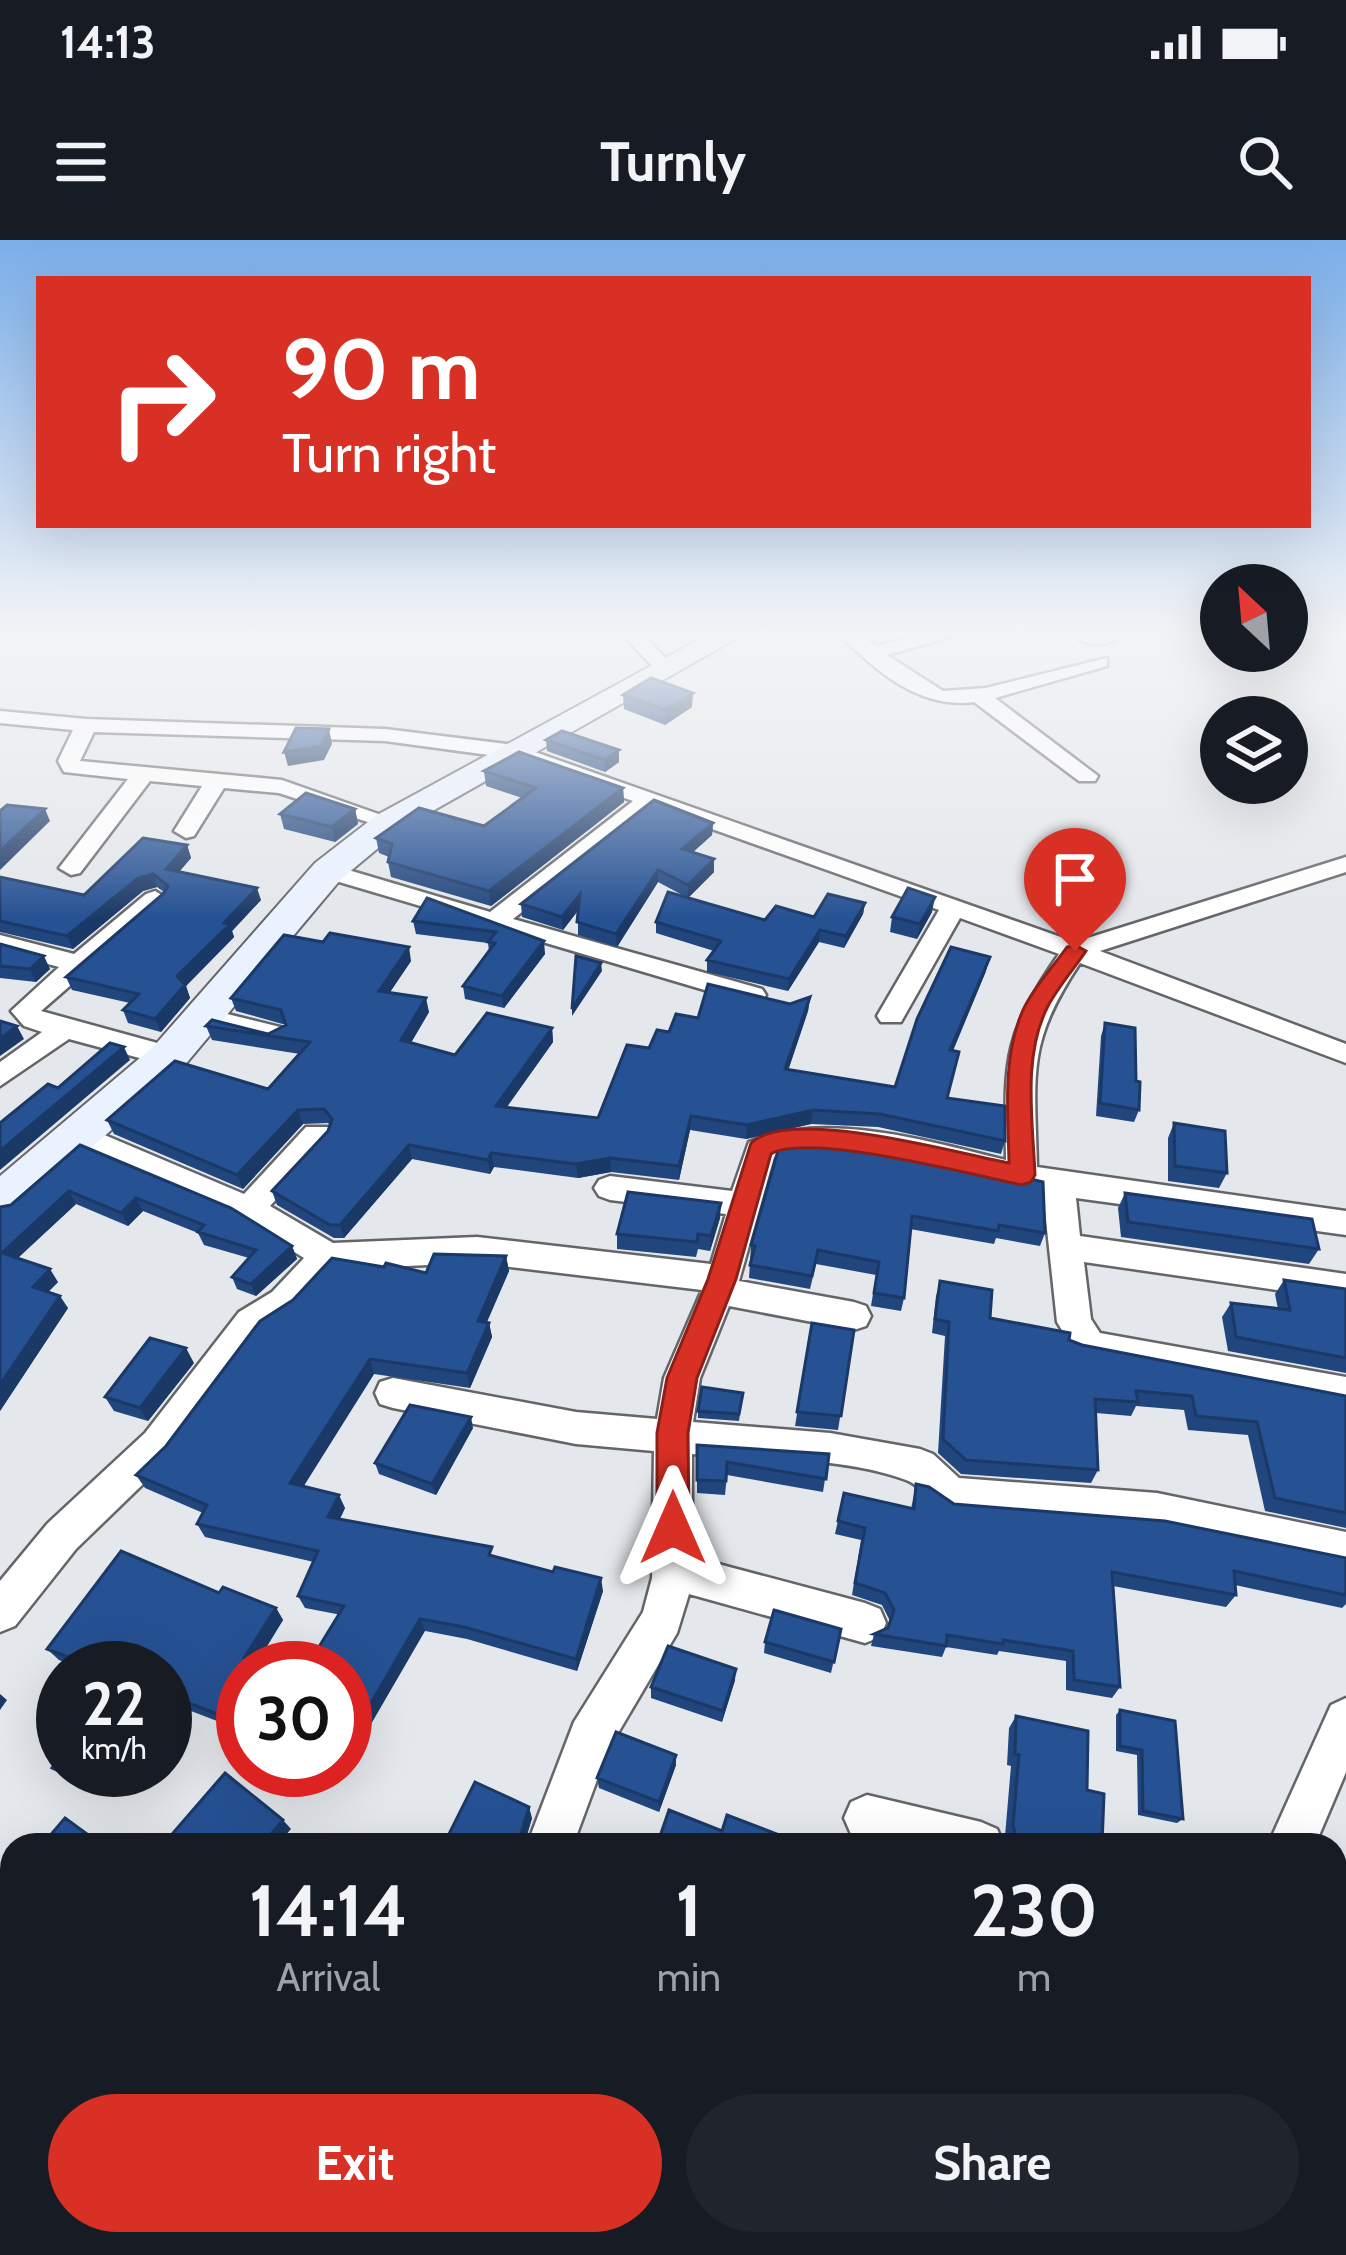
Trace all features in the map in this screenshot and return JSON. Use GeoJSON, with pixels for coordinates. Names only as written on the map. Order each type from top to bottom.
{"type":"FeatureCollection","features":[{"type":"Feature","properties":{"kind":"street"},"geometry":{"type":"LineString","coordinates":[[83,731],[68,765],[282,787],[389,822]]}},
{"type":"Feature","properties":{"kind":"street"},"geometry":{"type":"LineString","coordinates":[[266,731],[385,735],[515,752],[1075,951],[1346,1054]]}},
{"type":"Feature","properties":{"kind":"street"},"geometry":{"type":"LineString","coordinates":[[0,1202],[170,1056],[328,871],[389,822],[554,731]]}},
{"type":"Feature","properties":{"kind":"street"},"geometry":{"type":"LineString","coordinates":[[1027,731],[1088,776]]}},
{"type":"Feature","properties":{"kind":"street"},"geometry":{"type":"LineString","coordinates":[[71,868],[143,775]]}},
{"type":"Feature","properties":{"kind":"street"},"geometry":{"type":"LineString","coordinates":[[186,831],[217,781]]}},
{"type":"Feature","properties":{"kind":"street"},"geometry":{"type":"LineString","coordinates":[[494,922],[650,800]]}},
{"type":"Feature","properties":{"kind":"street"},"geometry":{"type":"LineString","coordinates":[[1346,864],[1075,951],[1036,1008],[1020,1072],[1040,1179],[1062,1246],[1074,1322],[1081,1337],[1098,1350],[1346,1393]]}},
{"type":"Feature","properties":{"kind":"street"},"geometry":{"type":"LineString","coordinates":[[328,871],[450,904],[655,973],[767,999]]}},
{"type":"Feature","properties":{"kind":"street"},"geometry":{"type":"LineString","coordinates":[[155,899],[25,1011],[34,1020],[170,1056]]}},
{"type":"Feature","properties":{"kind":"street"},"geometry":{"type":"LineString","coordinates":[[891,1016],[953,907]]}},
{"type":"Feature","properties":{"kind":"street"},"geometry":{"type":"LineString","coordinates":[[0,943],[79,964]]}},
{"type":"Feature","properties":{"kind":"street"},"geometry":{"type":"LineString","coordinates":[[203,1017],[274,1035]]}},
{"type":"Feature","properties":{"kind":"street"},"geometry":{"type":"LineString","coordinates":[[0,1076],[64,1029]]}},
{"type":"Feature","properties":{"kind":"street"},"geometry":{"type":"LineString","coordinates":[[77,1136],[249,1209],[327,1256],[373,1258],[477,1250],[720,1285],[854,1316]]}},
{"type":"Feature","properties":{"kind":"street"},"geometry":{"type":"LineString","coordinates":[[249,1209],[317,1136]]}},
{"type":"Feature","properties":{"kind":"street"},"geometry":{"type":"LineString","coordinates":[[554,1833],[590,1738],[662,1619],[672,1570],[673,1433],[682,1378],[720,1285],[760,1150],[778,1139],[848,1142],[1040,1179],[1346,1222]]}},
{"type":"Feature","properties":{"kind":"street"},"geometry":{"type":"LineString","coordinates":[[610,1188],[745,1204]]}},
{"type":"Feature","properties":{"kind":"street"},"geometry":{"type":"LineString","coordinates":[[1062,1246],[1346,1287]]}},
{"type":"Feature","properties":{"kind":"street"},"geometry":{"type":"LineString","coordinates":[[0,1612],[62,1536],[158,1445],[250,1322],[284,1302],[327,1256]]}},
{"type":"Feature","properties":{"kind":"street"},"geometry":{"type":"LineString","coordinates":[[393,1393],[576,1428],[830,1449],[920,1466],[950,1495],[1157,1511],[1346,1550]]}},
{"type":"Feature","properties":{"kind":"street"},"geometry":{"type":"LineString","coordinates":[[672,1570],[865,1624]]}},
{"type":"Feature","properties":{"kind":"street"},"geometry":{"type":"LineString","coordinates":[[1296,1833],[1346,1720]]}},
{"type":"Feature","properties":{"kind":"street"},"geometry":{"type":"LineString","coordinates":[[867,1818],[930,1833]]}},
{"type":"Feature","properties":{"kind":"building"},"geometry":{"type":"Polygon","coordinates":[[[294,731],[328,731],[321,746],[284,752],[294,731]]]}},
{"type":"Feature","properties":{"kind":"building"},"geometry":{"type":"Polygon","coordinates":[[[562,731],[619,750],[605,760],[546,740],[562,731]]]}},
{"type":"Feature","properties":{"kind":"building"},"geometry":{"type":"Polygon","coordinates":[[[519,752],[623,788],[489,891],[388,862],[392,844],[376,838],[419,808],[484,826],[536,788],[484,771],[519,752]]]}},
{"type":"Feature","properties":{"kind":"building"},"geometry":{"type":"Polygon","coordinates":[[[306,793],[355,809],[332,827],[280,814],[306,793]]]}},
{"type":"Feature","properties":{"kind":"building"},"geometry":{"type":"Polygon","coordinates":[[[654,800],[713,823],[682,849],[714,859],[688,885],[658,870],[616,934],[577,922],[580,894],[562,917],[521,904],[654,800]]]}},
{"type":"Feature","properties":{"kind":"building"},"geometry":{"type":"Polygon","coordinates":[[[7,805],[45,809],[0,851],[0,811],[7,805]]]}},
{"type":"Feature","properties":{"kind":"building"},"geometry":{"type":"Polygon","coordinates":[[[143,838],[187,845],[166,869],[257,888],[224,923],[230,924],[177,976],[185,985],[155,1019],[123,1010],[139,994],[66,977],[163,894],[168,886],[153,874],[138,878],[67,936],[0,921],[0,877],[84,895],[143,838]]]}},
{"type":"Feature","properties":{"kind":"building"},"geometry":{"type":"Polygon","coordinates":[[[908,888],[935,897],[920,924],[892,917],[908,888]]]}},
{"type":"Feature","properties":{"kind":"building"},"geometry":{"type":"Polygon","coordinates":[[[668,892],[765,920],[776,906],[814,917],[828,894],[865,903],[846,936],[820,930],[789,979],[707,960],[721,941],[656,922],[668,892]]]}},
{"type":"Feature","properties":{"kind":"building"},"geometry":{"type":"Polygon","coordinates":[[[427,898],[544,941],[502,996],[463,986],[495,943],[488,942],[496,932],[413,921],[427,898]]]}},
{"type":"Feature","properties":{"kind":"building"},"geometry":{"type":"Polygon","coordinates":[[[330,933],[409,947],[379,991],[426,998],[401,1040],[455,1055],[487,1013],[552,1028],[496,1106],[598,1118],[627,1045],[649,1048],[657,1030],[669,1032],[676,1014],[698,1018],[708,984],[790,1004],[810,997],[785,1069],[895,1087],[917,1019],[951,947],[990,957],[950,1050],[959,1052],[947,1098],[1005,1106],[1005,1141],[880,1114],[813,1110],[747,1125],[691,1116],[679,1166],[610,1158],[576,1164],[491,1153],[488,1160],[409,1145],[340,1225],[330,1225],[272,1191],[328,1131],[332,1119],[324,1109],[298,1110],[237,1175],[107,1120],[175,1061],[268,1089],[310,1042],[206,1026],[212,1020],[268,1034],[286,1025],[281,1010],[231,998],[284,935],[323,942],[330,933]]]}},
{"type":"Feature","properties":{"kind":"building"},"geometry":{"type":"Polygon","coordinates":[[[0,944],[44,956],[30,969],[0,966],[0,944]]]}},
{"type":"Feature","properties":{"kind":"building"},"geometry":{"type":"Polygon","coordinates":[[[576,956],[601,963],[572,1009],[576,956]]]}},
{"type":"Feature","properties":{"kind":"building"},"geometry":{"type":"Polygon","coordinates":[[[0,1021],[17,1026],[0,1039],[0,1021]]]}},
{"type":"Feature","properties":{"kind":"building"},"geometry":{"type":"Polygon","coordinates":[[[1105,1023],[1135,1028],[1139,1110],[1100,1103],[1105,1023]]]}},
{"type":"Feature","properties":{"kind":"building"},"geometry":{"type":"Polygon","coordinates":[[[110,1043],[124,1047],[0,1151],[0,1123],[48,1084],[58,1088],[110,1043]]]}},
{"type":"Feature","properties":{"kind":"building"},"geometry":{"type":"Polygon","coordinates":[[[1174,1123],[1225,1131],[1227,1173],[1175,1166],[1174,1123]]]}},
{"type":"Feature","properties":{"kind":"building"},"geometry":{"type":"Polygon","coordinates":[[[801,1142],[909,1150],[1043,1182],[1045,1233],[999,1225],[998,1231],[912,1216],[904,1298],[874,1293],[879,1262],[818,1250],[812,1276],[750,1265],[755,1246],[751,1245],[779,1147],[801,1142]]]}},
{"type":"Feature","properties":{"kind":"building"},"geometry":{"type":"Polygon","coordinates":[[[80,1145],[231,1208],[292,1246],[251,1284],[232,1277],[256,1250],[198,1232],[204,1225],[136,1198],[121,1213],[69,1191],[2,1253],[50,1269],[33,1287],[60,1296],[0,1385],[0,1207],[11,1205],[80,1145]]]}},
{"type":"Feature","properties":{"kind":"building"},"geometry":{"type":"Polygon","coordinates":[[[628,1192],[721,1203],[711,1236],[698,1234],[697,1242],[617,1234],[628,1192]]]}},
{"type":"Feature","properties":{"kind":"building"},"geometry":{"type":"Polygon","coordinates":[[[1125,1193],[1312,1219],[1319,1249],[1128,1222],[1125,1193]]]}},
{"type":"Feature","properties":{"kind":"building"},"geometry":{"type":"Polygon","coordinates":[[[434,1254],[506,1256],[478,1321],[489,1323],[467,1373],[370,1359],[290,1483],[339,1495],[328,1517],[492,1547],[489,1555],[553,1572],[555,1567],[601,1578],[576,1659],[420,1619],[372,1702],[372,1641],[323,1641],[344,1606],[298,1596],[318,1551],[197,1524],[207,1505],[136,1475],[166,1446],[260,1321],[293,1300],[332,1258],[426,1273],[434,1254]]]}},
{"type":"Feature","properties":{"kind":"building"},"geometry":{"type":"Polygon","coordinates":[[[1284,1280],[1346,1289],[1346,1358],[1236,1337],[1231,1303],[1290,1310],[1284,1280]]]}},
{"type":"Feature","properties":{"kind":"building"},"geometry":{"type":"Polygon","coordinates":[[[940,1281],[992,1290],[990,1318],[1070,1333],[1069,1340],[1082,1345],[1346,1396],[1346,1513],[1275,1498],[1257,1422],[1196,1416],[1192,1396],[1136,1391],[1138,1402],[1095,1399],[1098,1470],[966,1460],[943,1439],[949,1322],[935,1319],[940,1281]]]}},
{"type":"Feature","properties":{"kind":"building"},"geometry":{"type":"Polygon","coordinates":[[[812,1323],[854,1330],[841,1416],[797,1412],[812,1323]]]}},
{"type":"Feature","properties":{"kind":"building"},"geometry":{"type":"Polygon","coordinates":[[[150,1338],[186,1348],[140,1408],[105,1397],[150,1338]]]}},
{"type":"Feature","properties":{"kind":"building"},"geometry":{"type":"Polygon","coordinates":[[[702,1387],[743,1393],[739,1414],[698,1411],[702,1387]]]}},
{"type":"Feature","properties":{"kind":"building"},"geometry":{"type":"Polygon","coordinates":[[[410,1405],[471,1417],[432,1484],[375,1463],[410,1405]]]}},
{"type":"Feature","properties":{"kind":"building"},"geometry":{"type":"Polygon","coordinates":[[[697,1445],[829,1454],[826,1479],[727,1462],[726,1481],[697,1480],[697,1445]]]}},
{"type":"Feature","properties":{"kind":"building"},"geometry":{"type":"Polygon","coordinates":[[[916,1484],[954,1504],[1165,1521],[1346,1558],[1346,1595],[1234,1571],[1236,1595],[1112,1572],[1120,1687],[1074,1680],[1073,1651],[947,1635],[946,1646],[874,1634],[888,1628],[894,1610],[885,1593],[855,1583],[865,1528],[838,1521],[844,1493],[914,1509],[916,1484]]]}},
{"type":"Feature","properties":{"kind":"building"},"geometry":{"type":"Polygon","coordinates":[[[121,1551],[219,1593],[223,1587],[276,1608],[255,1641],[216,1641],[216,1714],[192,1704],[192,1641],[53,1641],[121,1551]]]}},
{"type":"Feature","properties":{"kind":"building"},"geometry":{"type":"Polygon","coordinates":[[[774,1610],[841,1629],[834,1662],[765,1642],[774,1610]]]}},
{"type":"Feature","properties":{"kind":"building"},"geometry":{"type":"Polygon","coordinates":[[[668,1646],[736,1669],[723,1711],[651,1687],[668,1646]]]}},
{"type":"Feature","properties":{"kind":"building"},"geometry":{"type":"Polygon","coordinates":[[[1120,1710],[1175,1721],[1183,1819],[1143,1811],[1142,1750],[1120,1746],[1120,1710]]]}},
{"type":"Feature","properties":{"kind":"building"},"geometry":{"type":"Polygon","coordinates":[[[1016,1716],[1088,1731],[1087,1790],[1104,1794],[1102,1833],[1015,1833],[1019,1755],[1015,1754],[1016,1716]]]}},
{"type":"Feature","properties":{"kind":"building"},"geometry":{"type":"Polygon","coordinates":[[[616,1732],[676,1755],[659,1802],[597,1778],[616,1732]]]}},
{"type":"Feature","properties":{"kind":"building"},"geometry":{"type":"Polygon","coordinates":[[[475,1782],[529,1807],[521,1833],[450,1833],[475,1782]]]}},
{"type":"Feature","properties":{"kind":"building"},"geometry":{"type":"Polygon","coordinates":[[[216,1783],[216,1797],[255,1797],[283,1820],[272,1833],[173,1833],[216,1783]]]}},
{"type":"Feature","properties":{"kind":"building"},"geometry":{"type":"Polygon","coordinates":[[[669,1810],[722,1831],[727,1815],[774,1833],[661,1833],[669,1810]]]}},
{"type":"Feature","properties":{"kind":"building"},"geometry":{"type":"Polygon","coordinates":[[[65,1818],[86,1833],[52,1833],[65,1818]]]}},
{"type":"Feature","properties":{"kind":"route"},"geometry":{"type":"LineString","coordinates":[[673,1528],[673,1433],[682,1378],[722,1279],[760,1150],[778,1139],[848,1142],[1022,1175],[1020,1072],[1025,1039],[1036,1008],[1075,951]]}}]}
